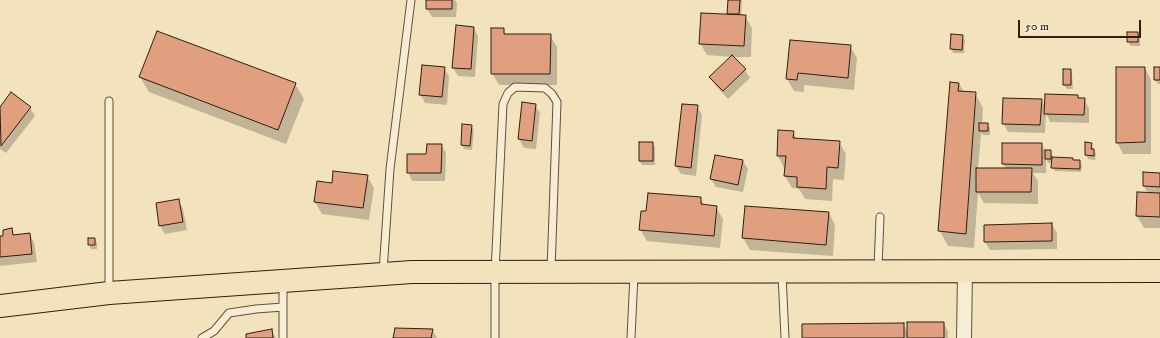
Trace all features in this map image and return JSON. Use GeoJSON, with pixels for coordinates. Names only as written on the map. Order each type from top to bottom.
{"type":"FeatureCollection","features":[{"type":"Feature","properties":{"kind":"highway"},"geometry":{"type":"LineString","coordinates":[[0,306],[109,293],[412,272],[1160,271]]}},
{"type":"Feature","properties":{"kind":"street"},"geometry":{"type":"LineString","coordinates":[[964,338],[965,272]]}},
{"type":"Feature","properties":{"kind":"lane"},"geometry":{"type":"LineString","coordinates":[[383,274],[390,169],[411,0]]}},
{"type":"Feature","properties":{"kind":"lane"},"geometry":{"type":"LineString","coordinates":[[495,338],[494,272],[503,104],[508,93],[515,87],[544,88],[552,94],[557,102],[551,272]]}},
{"type":"Feature","properties":{"kind":"lane"},"geometry":{"type":"LineString","coordinates":[[109,101],[109,293]]}},
{"type":"Feature","properties":{"kind":"lane"},"geometry":{"type":"LineString","coordinates":[[878,272],[880,217]]}},
{"type":"Feature","properties":{"kind":"lane"},"geometry":{"type":"LineString","coordinates":[[630,338],[634,272]]}},
{"type":"Feature","properties":{"kind":"lane"},"geometry":{"type":"LineString","coordinates":[[782,272],[785,338]]}},
{"type":"Feature","properties":{"kind":"lane"},"geometry":{"type":"LineString","coordinates":[[283,281],[283,338]]}},
{"type":"Feature","properties":{"kind":"lane"},"geometry":{"type":"LineString","coordinates":[[202,338],[214,331],[229,313],[283,307]]}},
{"type":"Feature","properties":{"kind":"building"},"geometry":{"type":"Polygon","coordinates":[[[426,0],[452,0],[452,9],[426,9],[426,0]]]}},
{"type":"Feature","properties":{"kind":"building"},"geometry":{"type":"Polygon","coordinates":[[[728,0],[740,0],[739,14],[727,14],[728,0]]]}},
{"type":"Feature","properties":{"kind":"building"},"geometry":{"type":"Polygon","coordinates":[[[701,13],[746,15],[744,46],[699,44],[701,13]]]}},
{"type":"Feature","properties":{"kind":"building"},"geometry":{"type":"Polygon","coordinates":[[[456,25],[474,27],[471,69],[452,68],[456,25]]]}},
{"type":"Feature","properties":{"kind":"building"},"geometry":{"type":"Polygon","coordinates":[[[491,28],[504,28],[504,34],[551,34],[550,74],[491,74],[491,28]]]}},
{"type":"Feature","properties":{"kind":"building"},"geometry":{"type":"Polygon","coordinates":[[[157,31],[296,83],[278,130],[139,77],[157,31]]]}},
{"type":"Feature","properties":{"kind":"building"},"geometry":{"type":"Polygon","coordinates":[[[1127,32],[1138,32],[1138,42],[1127,42],[1127,32]]]}},
{"type":"Feature","properties":{"kind":"building"},"geometry":{"type":"Polygon","coordinates":[[[951,34],[963,35],[962,50],[950,49],[951,34]]]}},
{"type":"Feature","properties":{"kind":"building"},"geometry":{"type":"Polygon","coordinates":[[[790,40],[851,45],[848,78],[798,73],[797,80],[786,79],[790,40]]]}},
{"type":"Feature","properties":{"kind":"building"},"geometry":{"type":"Polygon","coordinates":[[[732,55],[746,69],[723,91],[709,77],[732,55]]]}},
{"type":"Feature","properties":{"kind":"building"},"geometry":{"type":"Polygon","coordinates":[[[422,65],[445,67],[442,97],[419,95],[422,65]]]}},
{"type":"Feature","properties":{"kind":"building"},"geometry":{"type":"Polygon","coordinates":[[[1116,67],[1145,67],[1145,142],[1116,143],[1116,67]]]}},
{"type":"Feature","properties":{"kind":"building"},"geometry":{"type":"Polygon","coordinates":[[[1154,67],[1160,67],[1160,80],[1154,80],[1154,67]]]}},
{"type":"Feature","properties":{"kind":"building"},"geometry":{"type":"Polygon","coordinates":[[[1063,69],[1071,69],[1071,85],[1063,85],[1063,69]]]}},
{"type":"Feature","properties":{"kind":"building"},"geometry":{"type":"Polygon","coordinates":[[[950,82],[959,83],[958,91],[976,92],[966,234],[938,231],[950,82]]]}},
{"type":"Feature","properties":{"kind":"building"},"geometry":{"type":"Polygon","coordinates":[[[11,92],[31,107],[1,146],[0,107],[11,92]]]}},
{"type":"Feature","properties":{"kind":"building"},"geometry":{"type":"Polygon","coordinates":[[[1045,94],[1078,95],[1078,98],[1085,98],[1084,115],[1044,114],[1045,94]]]}},
{"type":"Feature","properties":{"kind":"building"},"geometry":{"type":"Polygon","coordinates":[[[1003,98],[1042,99],[1040,125],[1002,124],[1003,98]]]}},
{"type":"Feature","properties":{"kind":"building"},"geometry":{"type":"Polygon","coordinates":[[[522,102],[536,104],[532,141],[518,139],[522,102]]]}},
{"type":"Feature","properties":{"kind":"building"},"geometry":{"type":"Polygon","coordinates":[[[682,104],[698,105],[691,168],[675,166],[682,104]]]}},
{"type":"Feature","properties":{"kind":"building"},"geometry":{"type":"Polygon","coordinates":[[[979,123],[988,123],[988,131],[979,131],[979,123]]]}},
{"type":"Feature","properties":{"kind":"building"},"geometry":{"type":"Polygon","coordinates":[[[462,124],[472,125],[470,146],[461,145],[462,124]]]}},
{"type":"Feature","properties":{"kind":"building"},"geometry":{"type":"Polygon","coordinates":[[[778,130],[794,131],[793,138],[840,141],[838,168],[827,167],[826,189],[797,187],[797,177],[784,176],[786,156],[777,156],[778,130]]]}},
{"type":"Feature","properties":{"kind":"building"},"geometry":{"type":"Polygon","coordinates":[[[639,142],[653,142],[653,161],[639,161],[639,142]]]}},
{"type":"Feature","properties":{"kind":"building"},"geometry":{"type":"Polygon","coordinates":[[[1085,142],[1092,143],[1091,149],[1094,149],[1094,156],[1085,155],[1085,142]]]}},
{"type":"Feature","properties":{"kind":"building"},"geometry":{"type":"Polygon","coordinates":[[[1002,143],[1042,143],[1042,165],[1002,164],[1002,143]]]}},
{"type":"Feature","properties":{"kind":"building"},"geometry":{"type":"Polygon","coordinates":[[[427,144],[442,144],[441,173],[407,173],[407,154],[426,154],[427,144]]]}},
{"type":"Feature","properties":{"kind":"building"},"geometry":{"type":"Polygon","coordinates":[[[1045,150],[1051,150],[1051,159],[1045,159],[1045,150]]]}},
{"type":"Feature","properties":{"kind":"building"},"geometry":{"type":"Polygon","coordinates":[[[715,155],[743,160],[738,185],[710,179],[715,155]]]}},
{"type":"Feature","properties":{"kind":"building"},"geometry":{"type":"Polygon","coordinates":[[[1052,157],[1073,158],[1073,160],[1080,160],[1080,169],[1051,168],[1052,157]]]}},
{"type":"Feature","properties":{"kind":"building"},"geometry":{"type":"Polygon","coordinates":[[[976,168],[1032,168],[1031,192],[976,192],[976,168]]]}},
{"type":"Feature","properties":{"kind":"building"},"geometry":{"type":"Polygon","coordinates":[[[333,171],[368,175],[363,208],[314,202],[317,181],[332,183],[333,171]]]}},
{"type":"Feature","properties":{"kind":"building"},"geometry":{"type":"Polygon","coordinates":[[[1143,172],[1160,173],[1160,187],[1143,186],[1143,172]]]}},
{"type":"Feature","properties":{"kind":"building"},"geometry":{"type":"Polygon","coordinates":[[[1137,192],[1160,193],[1160,217],[1136,216],[1137,192]]]}},
{"type":"Feature","properties":{"kind":"building"},"geometry":{"type":"Polygon","coordinates":[[[648,193],[701,197],[701,204],[717,206],[714,236],[639,230],[641,211],[646,211],[648,193]]]}},
{"type":"Feature","properties":{"kind":"building"},"geometry":{"type":"Polygon","coordinates":[[[179,199],[183,222],[159,226],[156,203],[179,199]]]}},
{"type":"Feature","properties":{"kind":"building"},"geometry":{"type":"Polygon","coordinates":[[[745,206],[829,212],[826,245],[742,238],[745,206]]]}},
{"type":"Feature","properties":{"kind":"building"},"geometry":{"type":"Polygon","coordinates":[[[1052,223],[1052,241],[984,242],[984,225],[1052,223]]]}},
{"type":"Feature","properties":{"kind":"building"},"geometry":{"type":"Polygon","coordinates":[[[12,228],[13,235],[30,233],[32,254],[0,257],[0,236],[3,236],[3,230],[12,228]]]}},
{"type":"Feature","properties":{"kind":"building"},"geometry":{"type":"Polygon","coordinates":[[[88,238],[95,238],[95,245],[88,245],[88,238]]]}},
{"type":"Feature","properties":{"kind":"building"},"geometry":{"type":"Polygon","coordinates":[[[907,322],[944,322],[944,338],[907,338],[907,322]]]}},
{"type":"Feature","properties":{"kind":"building"},"geometry":{"type":"Polygon","coordinates":[[[904,323],[904,338],[802,338],[802,324],[904,323]]]}},
{"type":"Feature","properties":{"kind":"building"},"geometry":{"type":"Polygon","coordinates":[[[395,328],[433,329],[431,338],[393,338],[395,328]]]}},
{"type":"Feature","properties":{"kind":"building"},"geometry":{"type":"Polygon","coordinates":[[[272,329],[273,338],[246,338],[246,334],[272,329]]]}}]}
